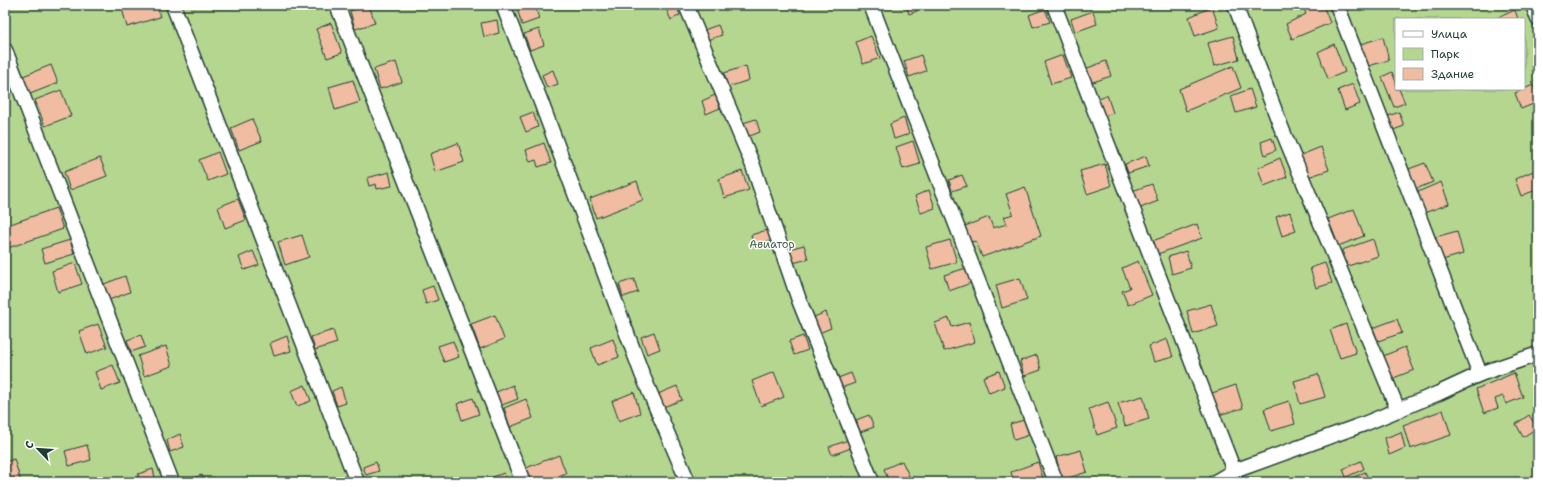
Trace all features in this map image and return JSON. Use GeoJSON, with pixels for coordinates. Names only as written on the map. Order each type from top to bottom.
{"type":"FeatureCollection","features":[{"type":"Feature","properties":{"kind":"street"},"geometry":{"type":"LineString","coordinates":[[173,5],[357,482]]}},
{"type":"Feature","properties":{"kind":"street"},"geometry":{"type":"LineString","coordinates":[[337,5],[523,482]]}},
{"type":"Feature","properties":{"kind":"street"},"geometry":{"type":"LineString","coordinates":[[503,5],[544,109],[642,374],[688,482]]}},
{"type":"Feature","properties":{"kind":"street"},"geometry":{"type":"LineString","coordinates":[[686,5],[752,163],[799,300],[872,482]]}},
{"type":"Feature","properties":{"kind":"street"},"geometry":{"type":"LineString","coordinates":[[871,5],[1056,482]]}},
{"type":"Feature","properties":{"kind":"street"},"geometry":{"type":"LineString","coordinates":[[1054,5],[1234,471]]}},
{"type":"Feature","properties":{"kind":"street"},"geometry":{"type":"LineString","coordinates":[[1235,5],[1281,127],[1398,410]]}},
{"type":"Feature","properties":{"kind":"street"},"geometry":{"type":"LineString","coordinates":[[1337,5],[1480,374]]}},
{"type":"Feature","properties":{"kind":"street"},"geometry":{"type":"LineString","coordinates":[[1533,5],[1538,19]]}},
{"type":"Feature","properties":{"kind":"street"},"geometry":{"type":"LineString","coordinates":[[5,50],[172,482]]}},
{"type":"Feature","properties":{"kind":"street"},"geometry":{"type":"LineString","coordinates":[[1215,482],[1234,471],[1364,424],[1439,394],[1480,374],[1538,354]]}},
{"type":"Feature","properties":{"kind":"green space","name":"Авиатор"},"geometry":{"type":"Polygon","coordinates":[[[5,5],[1538,5],[1538,482],[5,482],[5,5]]]}},
{"type":"Feature","properties":{"kind":"building"},"geometry":{"type":"Polygon","coordinates":[[[121,5],[157,5],[160,17],[127,27],[121,5]]]}},
{"type":"Feature","properties":{"kind":"building"},"geometry":{"type":"Polygon","coordinates":[[[369,5],[375,23],[355,29],[350,11],[369,5]]]}},
{"type":"Feature","properties":{"kind":"building"},"geometry":{"type":"Polygon","coordinates":[[[516,5],[535,5],[539,19],[522,25],[516,5]]]}},
{"type":"Feature","properties":{"kind":"building"},"geometry":{"type":"Polygon","coordinates":[[[676,5],[680,15],[671,20],[666,9],[676,5]]]}},
{"type":"Feature","properties":{"kind":"building"},"geometry":{"type":"Polygon","coordinates":[[[906,5],[915,5],[917,11],[909,14],[906,5]]]}},
{"type":"Feature","properties":{"kind":"building"},"geometry":{"type":"Polygon","coordinates":[[[1302,5],[1323,5],[1330,23],[1292,39],[1286,24],[1306,14],[1302,5]]]}},
{"type":"Feature","properties":{"kind":"building"},"geometry":{"type":"Polygon","coordinates":[[[1474,5],[1487,5],[1476,9],[1474,5]]]}},
{"type":"Feature","properties":{"kind":"building"},"geometry":{"type":"Polygon","coordinates":[[[1212,7],[1219,28],[1195,36],[1189,17],[1212,7]]]}},
{"type":"Feature","properties":{"kind":"building"},"geometry":{"type":"Polygon","coordinates":[[[1045,9],[1050,22],[1033,27],[1029,15],[1045,9]]]}},
{"type":"Feature","properties":{"kind":"building"},"geometry":{"type":"Polygon","coordinates":[[[1515,10],[1518,18],[1497,18],[1515,10]]]}},
{"type":"Feature","properties":{"kind":"building"},"geometry":{"type":"Polygon","coordinates":[[[1093,11],[1097,24],[1075,32],[1071,19],[1093,11]]]}},
{"type":"Feature","properties":{"kind":"building"},"geometry":{"type":"Polygon","coordinates":[[[497,20],[499,33],[484,37],[481,23],[497,20]]]}},
{"type":"Feature","properties":{"kind":"building"},"geometry":{"type":"Polygon","coordinates":[[[331,23],[342,53],[327,58],[316,29],[331,23]]]}},
{"type":"Feature","properties":{"kind":"building"},"geometry":{"type":"Polygon","coordinates":[[[718,25],[722,35],[707,40],[704,30],[718,25]]]}},
{"type":"Feature","properties":{"kind":"building"},"geometry":{"type":"Polygon","coordinates":[[[539,29],[544,45],[530,50],[524,34],[539,29]]]}},
{"type":"Feature","properties":{"kind":"building"},"geometry":{"type":"Polygon","coordinates":[[[871,36],[880,58],[863,64],[856,42],[871,36]]]}},
{"type":"Feature","properties":{"kind":"building"},"geometry":{"type":"Polygon","coordinates":[[[1233,36],[1239,59],[1214,66],[1208,43],[1233,36]]]}},
{"type":"Feature","properties":{"kind":"building"},"geometry":{"type":"Polygon","coordinates":[[[1383,37],[1389,60],[1365,67],[1358,45],[1383,37]]]}},
{"type":"Feature","properties":{"kind":"building"},"geometry":{"type":"Polygon","coordinates":[[[1334,44],[1345,72],[1328,79],[1318,52],[1334,44]]]}},
{"type":"Feature","properties":{"kind":"building"},"geometry":{"type":"Polygon","coordinates":[[[921,55],[926,71],[909,77],[904,61],[921,55]]]}},
{"type":"Feature","properties":{"kind":"building"},"geometry":{"type":"Polygon","coordinates":[[[1063,55],[1071,78],[1051,84],[1044,62],[1063,55]]]}},
{"type":"Feature","properties":{"kind":"building"},"geometry":{"type":"Polygon","coordinates":[[[1106,61],[1111,76],[1090,83],[1085,69],[1106,61]]]}},
{"type":"Feature","properties":{"kind":"building"},"geometry":{"type":"Polygon","coordinates":[[[396,62],[402,82],[380,89],[374,69],[396,62]]]}},
{"type":"Feature","properties":{"kind":"building"},"geometry":{"type":"Polygon","coordinates":[[[51,65],[58,83],[30,94],[23,76],[51,65]]]}},
{"type":"Feature","properties":{"kind":"building"},"geometry":{"type":"Polygon","coordinates":[[[746,66],[749,80],[728,87],[724,73],[746,66]]]}},
{"type":"Feature","properties":{"kind":"building"},"geometry":{"type":"Polygon","coordinates":[[[1233,66],[1241,88],[1186,111],[1179,89],[1233,66]]]}},
{"type":"Feature","properties":{"kind":"building"},"geometry":{"type":"Polygon","coordinates":[[[553,70],[558,84],[547,88],[542,75],[553,70]]]}},
{"type":"Feature","properties":{"kind":"building"},"geometry":{"type":"Polygon","coordinates":[[[1392,72],[1395,80],[1395,90],[1399,90],[1405,103],[1394,107],[1382,77],[1392,72]]]}},
{"type":"Feature","properties":{"kind":"building"},"geometry":{"type":"Polygon","coordinates":[[[353,80],[360,102],[335,110],[329,87],[353,80]]]}},
{"type":"Feature","properties":{"kind":"building"},"geometry":{"type":"Polygon","coordinates":[[[1353,84],[1360,104],[1345,110],[1338,90],[1353,84]]]}},
{"type":"Feature","properties":{"kind":"building"},"geometry":{"type":"Polygon","coordinates":[[[1533,85],[1538,96],[1538,102],[1521,109],[1515,93],[1525,90],[1525,89],[1533,85]]]}},
{"type":"Feature","properties":{"kind":"building"},"geometry":{"type":"Polygon","coordinates":[[[1250,89],[1256,107],[1236,113],[1231,96],[1250,89]]]}},
{"type":"Feature","properties":{"kind":"building"},"geometry":{"type":"Polygon","coordinates":[[[61,90],[71,116],[45,126],[35,100],[61,90]]]}},
{"type":"Feature","properties":{"kind":"building"},"geometry":{"type":"Polygon","coordinates":[[[715,95],[720,108],[706,114],[702,101],[715,95]]]}},
{"type":"Feature","properties":{"kind":"building"},"geometry":{"type":"Polygon","coordinates":[[[1107,95],[1113,113],[1101,117],[1096,99],[1107,95]]]}},
{"type":"Feature","properties":{"kind":"building"},"geometry":{"type":"Polygon","coordinates":[[[533,112],[538,127],[526,132],[520,117],[533,112]]]}},
{"type":"Feature","properties":{"kind":"building"},"geometry":{"type":"Polygon","coordinates":[[[1399,112],[1404,126],[1388,132],[1383,118],[1399,112]]]}},
{"type":"Feature","properties":{"kind":"building"},"geometry":{"type":"Polygon","coordinates":[[[904,118],[909,134],[894,139],[890,124],[904,118]]]}},
{"type":"Feature","properties":{"kind":"building"},"geometry":{"type":"Polygon","coordinates":[[[252,119],[262,141],[239,150],[231,128],[252,119]]]}},
{"type":"Feature","properties":{"kind":"building"},"geometry":{"type":"Polygon","coordinates":[[[756,119],[760,132],[747,137],[743,123],[756,119]]]}},
{"type":"Feature","properties":{"kind":"building"},"geometry":{"type":"Polygon","coordinates":[[[1272,138],[1276,150],[1265,155],[1261,142],[1272,138]]]}},
{"type":"Feature","properties":{"kind":"building"},"geometry":{"type":"Polygon","coordinates":[[[913,141],[920,164],[903,169],[896,147],[913,141]]]}},
{"type":"Feature","properties":{"kind":"building"},"geometry":{"type":"Polygon","coordinates":[[[458,143],[464,162],[435,172],[430,154],[458,143]]]}},
{"type":"Feature","properties":{"kind":"building"},"geometry":{"type":"Polygon","coordinates":[[[544,143],[551,163],[538,167],[536,160],[530,162],[526,150],[544,143]]]}},
{"type":"Feature","properties":{"kind":"building"},"geometry":{"type":"Polygon","coordinates":[[[1321,147],[1329,170],[1308,177],[1301,155],[1321,147]]]}},
{"type":"Feature","properties":{"kind":"building"},"geometry":{"type":"Polygon","coordinates":[[[218,152],[226,174],[208,181],[199,160],[218,152]]]}},
{"type":"Feature","properties":{"kind":"building"},"geometry":{"type":"Polygon","coordinates":[[[1146,156],[1149,166],[1128,173],[1125,164],[1146,156]]]}},
{"type":"Feature","properties":{"kind":"building"},"geometry":{"type":"Polygon","coordinates":[[[100,158],[107,176],[70,190],[64,172],[100,158]]]}},
{"type":"Feature","properties":{"kind":"building"},"geometry":{"type":"Polygon","coordinates":[[[1280,158],[1287,177],[1264,186],[1258,168],[1280,158]]]}},
{"type":"Feature","properties":{"kind":"building"},"geometry":{"type":"Polygon","coordinates":[[[1425,163],[1433,182],[1413,190],[1406,170],[1425,163]]]}},
{"type":"Feature","properties":{"kind":"building"},"geometry":{"type":"Polygon","coordinates":[[[1105,164],[1111,186],[1087,194],[1080,171],[1105,164]]]}},
{"type":"Feature","properties":{"kind":"building"},"geometry":{"type":"Polygon","coordinates":[[[1538,169],[1538,189],[1521,196],[1515,179],[1538,169]]]}},
{"type":"Feature","properties":{"kind":"building"},"geometry":{"type":"Polygon","coordinates":[[[742,171],[749,190],[724,198],[719,179],[742,171]]]}},
{"type":"Feature","properties":{"kind":"building"},"geometry":{"type":"Polygon","coordinates":[[[389,172],[392,186],[377,189],[376,184],[369,186],[367,178],[389,172]]]}},
{"type":"Feature","properties":{"kind":"building"},"geometry":{"type":"Polygon","coordinates":[[[962,175],[967,186],[952,191],[949,180],[962,175]]]}},
{"type":"Feature","properties":{"kind":"building"},"geometry":{"type":"Polygon","coordinates":[[[637,181],[643,200],[596,218],[590,199],[637,181]]]}},
{"type":"Feature","properties":{"kind":"building"},"geometry":{"type":"Polygon","coordinates":[[[1441,182],[1449,204],[1421,214],[1413,194],[1441,182]]]}},
{"type":"Feature","properties":{"kind":"building"},"geometry":{"type":"Polygon","coordinates":[[[1152,184],[1158,201],[1138,209],[1132,191],[1152,184]]]}},
{"type":"Feature","properties":{"kind":"building"},"geometry":{"type":"Polygon","coordinates":[[[1025,187],[1041,236],[982,257],[976,241],[970,242],[965,226],[989,217],[993,228],[1007,224],[1004,217],[1013,214],[1006,194],[1025,187]]]}},
{"type":"Feature","properties":{"kind":"building"},"geometry":{"type":"Polygon","coordinates":[[[929,190],[935,208],[921,213],[915,196],[929,190]]]}},
{"type":"Feature","properties":{"kind":"building"},"geometry":{"type":"Polygon","coordinates":[[[238,199],[246,220],[225,228],[218,207],[238,199]]]}},
{"type":"Feature","properties":{"kind":"building"},"geometry":{"type":"Polygon","coordinates":[[[56,208],[63,229],[5,249],[5,226],[56,208]]]}},
{"type":"Feature","properties":{"kind":"building"},"geometry":{"type":"Polygon","coordinates":[[[1354,209],[1364,236],[1338,246],[1328,219],[1354,209]]]}},
{"type":"Feature","properties":{"kind":"building"},"geometry":{"type":"Polygon","coordinates":[[[1290,212],[1296,231],[1282,236],[1276,217],[1290,212]]]}},
{"type":"Feature","properties":{"kind":"building"},"geometry":{"type":"Polygon","coordinates":[[[1197,224],[1202,238],[1155,255],[1150,242],[1197,224]]]}},
{"type":"Feature","properties":{"kind":"building"},"geometry":{"type":"Polygon","coordinates":[[[767,230],[771,241],[754,246],[751,235],[767,230]]]}},
{"type":"Feature","properties":{"kind":"building"},"geometry":{"type":"Polygon","coordinates":[[[1457,231],[1463,254],[1439,261],[1432,238],[1457,231]]]}},
{"type":"Feature","properties":{"kind":"building"},"geometry":{"type":"Polygon","coordinates":[[[302,235],[309,257],[285,265],[278,242],[302,235]]]}},
{"type":"Feature","properties":{"kind":"building"},"geometry":{"type":"Polygon","coordinates":[[[1373,239],[1378,256],[1348,266],[1342,250],[1373,239]]]}},
{"type":"Feature","properties":{"kind":"building"},"geometry":{"type":"Polygon","coordinates":[[[70,240],[74,254],[45,263],[41,249],[70,240]]]}},
{"type":"Feature","properties":{"kind":"building"},"geometry":{"type":"Polygon","coordinates":[[[950,240],[957,262],[932,269],[926,247],[950,240]]]}},
{"type":"Feature","properties":{"kind":"building"},"geometry":{"type":"Polygon","coordinates":[[[804,245],[808,259],[793,263],[789,249],[804,245]]]}},
{"type":"Feature","properties":{"kind":"building"},"geometry":{"type":"Polygon","coordinates":[[[253,251],[259,265],[244,270],[239,257],[253,251]]]}},
{"type":"Feature","properties":{"kind":"building"},"geometry":{"type":"Polygon","coordinates":[[[1186,251],[1191,268],[1172,274],[1168,257],[1186,251]]]}},
{"type":"Feature","properties":{"kind":"building"},"geometry":{"type":"Polygon","coordinates":[[[1138,261],[1152,295],[1128,305],[1122,291],[1130,288],[1122,268],[1138,261]]]}},
{"type":"Feature","properties":{"kind":"building"},"geometry":{"type":"Polygon","coordinates":[[[75,263],[82,284],[58,292],[52,271],[75,263]]]}},
{"type":"Feature","properties":{"kind":"building"},"geometry":{"type":"Polygon","coordinates":[[[1325,263],[1332,283],[1316,288],[1310,268],[1325,263]]]}},
{"type":"Feature","properties":{"kind":"building"},"geometry":{"type":"Polygon","coordinates":[[[966,268],[971,283],[949,291],[944,275],[966,268]]]}},
{"type":"Feature","properties":{"kind":"building"},"geometry":{"type":"Polygon","coordinates":[[[125,276],[130,292],[109,300],[104,284],[125,276]]]}},
{"type":"Feature","properties":{"kind":"building"},"geometry":{"type":"Polygon","coordinates":[[[1020,278],[1027,300],[1002,308],[996,285],[1020,278]]]}},
{"type":"Feature","properties":{"kind":"building"},"geometry":{"type":"Polygon","coordinates":[[[634,279],[638,292],[623,297],[619,284],[634,279]]]}},
{"type":"Feature","properties":{"kind":"building"},"geometry":{"type":"Polygon","coordinates":[[[433,286],[438,300],[426,304],[422,290],[433,286]]]}},
{"type":"Feature","properties":{"kind":"building"},"geometry":{"type":"Polygon","coordinates":[[[1211,304],[1218,326],[1193,334],[1187,311],[1211,304]]]}},
{"type":"Feature","properties":{"kind":"building"},"geometry":{"type":"Polygon","coordinates":[[[826,312],[831,328],[819,333],[814,317],[826,312]]]}},
{"type":"Feature","properties":{"kind":"building"},"geometry":{"type":"Polygon","coordinates":[[[495,315],[504,339],[480,349],[471,324],[495,315]]]}},
{"type":"Feature","properties":{"kind":"building"},"geometry":{"type":"Polygon","coordinates":[[[949,318],[952,327],[969,322],[975,342],[944,351],[935,323],[949,318]]]}},
{"type":"Feature","properties":{"kind":"building"},"geometry":{"type":"Polygon","coordinates":[[[1397,319],[1402,333],[1378,341],[1373,328],[1397,319]]]}},
{"type":"Feature","properties":{"kind":"building"},"geometry":{"type":"Polygon","coordinates":[[[98,324],[107,347],[87,354],[79,331],[98,324]]]}},
{"type":"Feature","properties":{"kind":"building"},"geometry":{"type":"Polygon","coordinates":[[[1346,324],[1356,353],[1340,358],[1330,330],[1346,324]]]}},
{"type":"Feature","properties":{"kind":"building"},"geometry":{"type":"Polygon","coordinates":[[[333,330],[337,343],[315,350],[311,337],[333,330]]]}},
{"type":"Feature","properties":{"kind":"building"},"geometry":{"type":"Polygon","coordinates":[[[654,332],[660,349],[647,354],[641,337],[654,332]]]}},
{"type":"Feature","properties":{"kind":"building"},"geometry":{"type":"Polygon","coordinates":[[[141,335],[145,347],[131,352],[127,340],[141,335]]]}},
{"type":"Feature","properties":{"kind":"building"},"geometry":{"type":"Polygon","coordinates":[[[287,336],[291,351],[274,356],[270,343],[287,336]]]}},
{"type":"Feature","properties":{"kind":"building"},"geometry":{"type":"Polygon","coordinates":[[[803,336],[808,350],[794,355],[789,341],[803,336]]]}},
{"type":"Feature","properties":{"kind":"building"},"geometry":{"type":"Polygon","coordinates":[[[613,339],[619,357],[597,365],[591,348],[613,339]]]}},
{"type":"Feature","properties":{"kind":"building"},"geometry":{"type":"Polygon","coordinates":[[[1167,339],[1173,357],[1154,362],[1149,346],[1167,339]]]}},
{"type":"Feature","properties":{"kind":"building"},"geometry":{"type":"Polygon","coordinates":[[[453,341],[459,357],[444,362],[438,346],[453,341]]]}},
{"type":"Feature","properties":{"kind":"building"},"geometry":{"type":"Polygon","coordinates":[[[166,346],[172,366],[144,376],[138,356],[166,346]]]}},
{"type":"Feature","properties":{"kind":"building"},"geometry":{"type":"Polygon","coordinates":[[[1405,347],[1414,370],[1391,379],[1383,356],[1405,347]]]}},
{"type":"Feature","properties":{"kind":"building"},"geometry":{"type":"Polygon","coordinates":[[[1037,355],[1041,370],[1024,376],[1020,361],[1037,355]]]}},
{"type":"Feature","properties":{"kind":"building"},"geometry":{"type":"Polygon","coordinates":[[[113,365],[120,383],[101,390],[95,372],[113,365]]]}},
{"type":"Feature","properties":{"kind":"building"},"geometry":{"type":"Polygon","coordinates":[[[999,371],[1005,387],[989,393],[983,377],[999,371]]]}},
{"type":"Feature","properties":{"kind":"building"},"geometry":{"type":"Polygon","coordinates":[[[774,372],[784,397],[761,406],[752,381],[774,372]]]}},
{"type":"Feature","properties":{"kind":"building"},"geometry":{"type":"Polygon","coordinates":[[[851,373],[855,383],[841,388],[838,378],[851,373]]]}},
{"type":"Feature","properties":{"kind":"building"},"geometry":{"type":"Polygon","coordinates":[[[1514,373],[1523,397],[1506,404],[1503,396],[1495,399],[1498,408],[1484,413],[1476,389],[1514,373]]]}},
{"type":"Feature","properties":{"kind":"building"},"geometry":{"type":"Polygon","coordinates":[[[1318,374],[1325,397],[1300,404],[1294,381],[1318,374]]]}},
{"type":"Feature","properties":{"kind":"building"},"geometry":{"type":"Polygon","coordinates":[[[305,385],[311,401],[297,406],[291,391],[305,385]]]}},
{"type":"Feature","properties":{"kind":"building"},"geometry":{"type":"Polygon","coordinates":[[[513,385],[518,399],[499,406],[494,393],[513,385]]]}},
{"type":"Feature","properties":{"kind":"building"},"geometry":{"type":"Polygon","coordinates":[[[1236,385],[1243,408],[1218,415],[1212,393],[1236,385]]]}},
{"type":"Feature","properties":{"kind":"building"},"geometry":{"type":"Polygon","coordinates":[[[677,386],[682,400],[663,407],[658,394],[677,386]]]}},
{"type":"Feature","properties":{"kind":"building"},"geometry":{"type":"Polygon","coordinates":[[[341,387],[346,403],[337,406],[332,391],[341,387]]]}},
{"type":"Feature","properties":{"kind":"building"},"geometry":{"type":"Polygon","coordinates":[[[634,392],[640,413],[619,421],[612,401],[634,392]]]}},
{"type":"Feature","properties":{"kind":"building"},"geometry":{"type":"Polygon","coordinates":[[[1143,396],[1149,419],[1125,426],[1118,403],[1143,396]]]}},
{"type":"Feature","properties":{"kind":"building"},"geometry":{"type":"Polygon","coordinates":[[[473,398],[479,414],[462,420],[457,404],[473,398]]]}},
{"type":"Feature","properties":{"kind":"building"},"geometry":{"type":"Polygon","coordinates":[[[526,399],[533,418],[510,427],[504,408],[526,399]]]}},
{"type":"Feature","properties":{"kind":"building"},"geometry":{"type":"Polygon","coordinates":[[[1289,401],[1295,424],[1271,431],[1264,409],[1289,401]]]}},
{"type":"Feature","properties":{"kind":"building"},"geometry":{"type":"Polygon","coordinates":[[[1108,402],[1117,428],[1097,435],[1089,409],[1108,402]]]}},
{"type":"Feature","properties":{"kind":"building"},"geometry":{"type":"Polygon","coordinates":[[[1443,410],[1451,435],[1410,449],[1403,425],[1443,410]]]}},
{"type":"Feature","properties":{"kind":"building"},"geometry":{"type":"Polygon","coordinates":[[[869,415],[874,427],[860,432],[856,420],[869,415]]]}},
{"type":"Feature","properties":{"kind":"building"},"geometry":{"type":"Polygon","coordinates":[[[1529,415],[1537,428],[1523,437],[1516,424],[1529,415]]]}},
{"type":"Feature","properties":{"kind":"building"},"geometry":{"type":"Polygon","coordinates":[[[1024,420],[1029,435],[1014,440],[1010,424],[1024,420]]]}},
{"type":"Feature","properties":{"kind":"building"},"geometry":{"type":"Polygon","coordinates":[[[1401,432],[1405,448],[1389,455],[1385,438],[1401,432]]]}},
{"type":"Feature","properties":{"kind":"building"},"geometry":{"type":"Polygon","coordinates":[[[180,434],[184,447],[170,452],[167,440],[180,434]]]}},
{"type":"Feature","properties":{"kind":"building"},"geometry":{"type":"Polygon","coordinates":[[[848,440],[851,448],[832,455],[829,447],[848,440]]]}},
{"type":"Feature","properties":{"kind":"building"},"geometry":{"type":"Polygon","coordinates":[[[87,445],[91,460],[69,466],[65,451],[87,445]]]}},
{"type":"Feature","properties":{"kind":"building"},"geometry":{"type":"Polygon","coordinates":[[[1081,450],[1087,472],[1062,480],[1056,457],[1081,450]]]}},
{"type":"Feature","properties":{"kind":"building"},"geometry":{"type":"Polygon","coordinates":[[[559,455],[566,473],[543,482],[531,482],[526,468],[559,455]]]}},
{"type":"Feature","properties":{"kind":"building"},"geometry":{"type":"Polygon","coordinates":[[[14,459],[21,482],[5,482],[5,462],[14,459]]]}},
{"type":"Feature","properties":{"kind":"building"},"geometry":{"type":"Polygon","coordinates":[[[902,461],[910,478],[901,482],[889,482],[884,469],[902,461]]]}},
{"type":"Feature","properties":{"kind":"building"},"geometry":{"type":"Polygon","coordinates":[[[1361,461],[1364,469],[1346,477],[1343,469],[1361,461]]]}},
{"type":"Feature","properties":{"kind":"building"},"geometry":{"type":"Polygon","coordinates":[[[376,462],[379,471],[366,475],[363,467],[376,462]]]}},
{"type":"Feature","properties":{"kind":"building"},"geometry":{"type":"Polygon","coordinates":[[[1038,462],[1044,482],[1014,482],[1011,472],[1038,462]]]}},
{"type":"Feature","properties":{"kind":"building"},"geometry":{"type":"Polygon","coordinates":[[[153,469],[156,482],[139,482],[138,474],[153,469]]]}},
{"type":"Feature","properties":{"kind":"building"},"geometry":{"type":"Polygon","coordinates":[[[1365,472],[1369,480],[1364,482],[1351,482],[1350,479],[1365,472]]]}},
{"type":"Feature","properties":{"kind":"building"},"geometry":{"type":"Polygon","coordinates":[[[504,473],[507,482],[488,482],[487,479],[504,473]]]}},
{"type":"Feature","properties":{"kind":"building"},"geometry":{"type":"Polygon","coordinates":[[[202,475],[204,481],[214,477],[215,482],[183,482],[183,481],[202,475]]]}},
{"type":"Feature","properties":{"kind":"building"},"geometry":{"type":"Polygon","coordinates":[[[842,477],[844,482],[828,482],[842,477]]]}}]}
